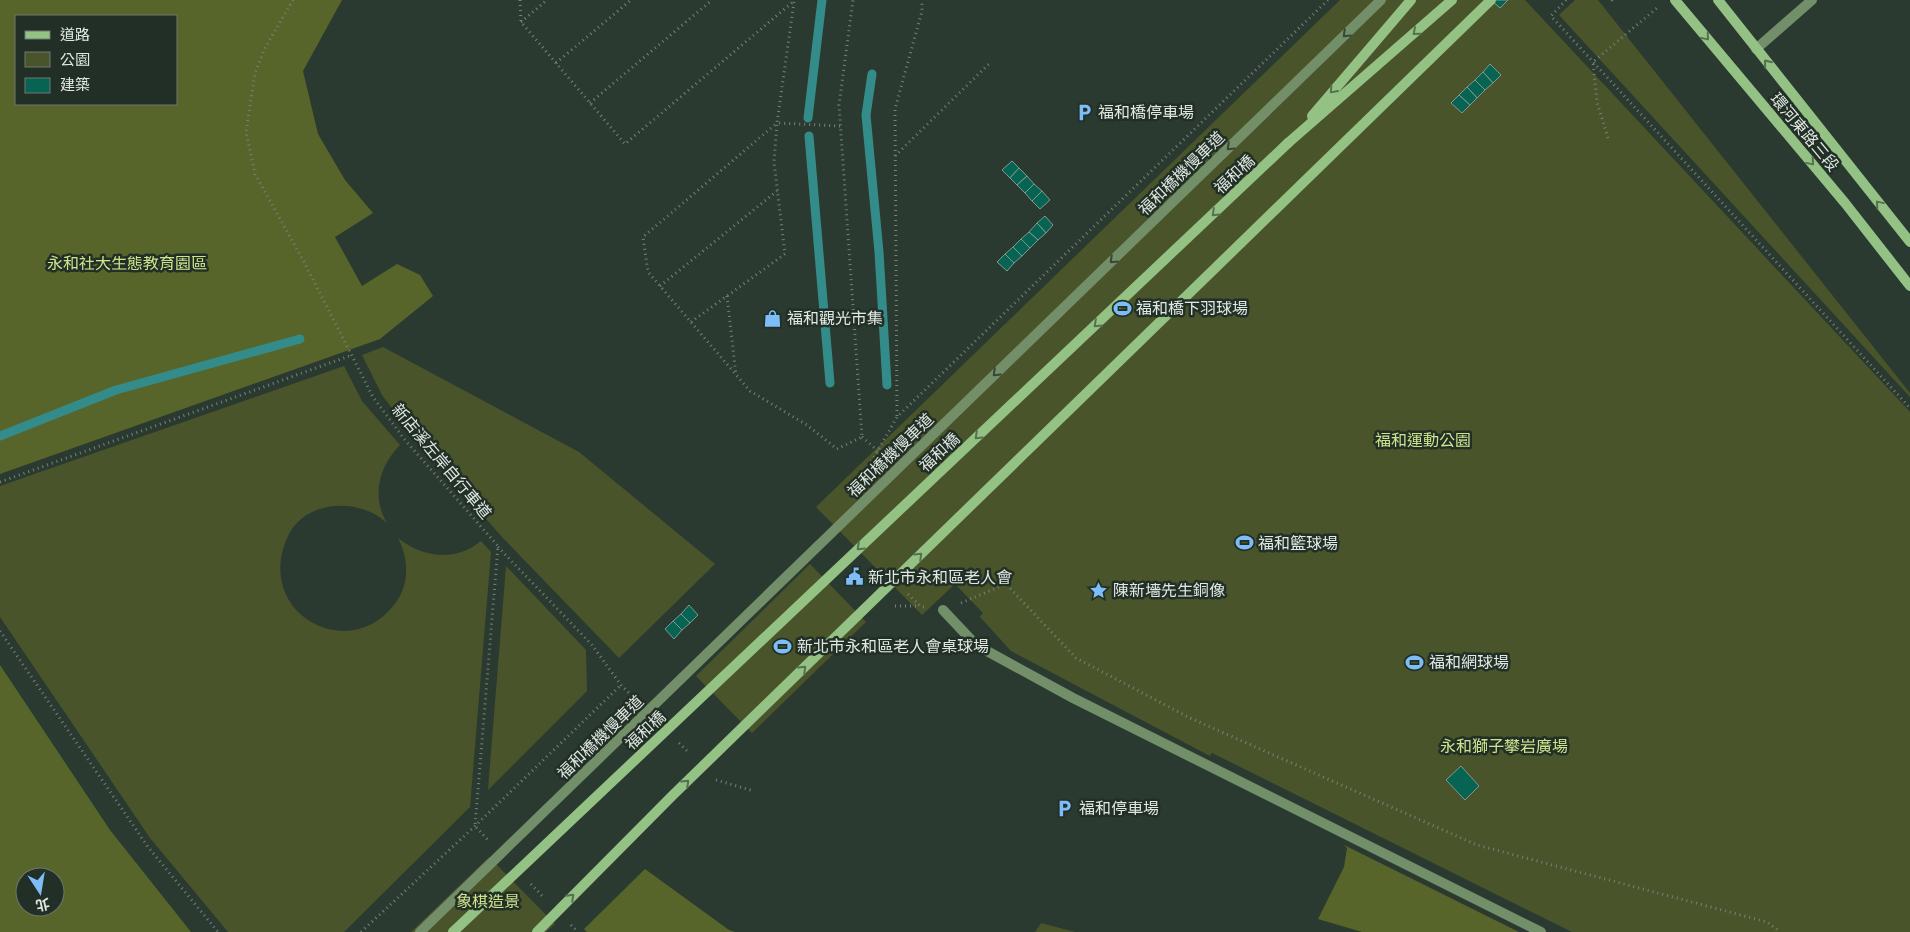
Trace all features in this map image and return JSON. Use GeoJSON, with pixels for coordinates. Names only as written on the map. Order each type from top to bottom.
{"type":"FeatureCollection","features":[{"type":"Feature","properties":{"kind":"main road"},"geometry":{"type":"LineString","coordinates":[[1288,143],[1411,0]]}},
{"type":"Feature","properties":{"kind":"main road","name":"福和橋"},"geometry":{"type":"LineString","coordinates":[[453,932],[1288,143],[1452,0]]}},
{"type":"Feature","properties":{"kind":"main road"},"geometry":{"type":"LineString","coordinates":[[537,932],[673,796],[1491,0]]}},
{"type":"Feature","properties":{"kind":"main road","name":"環河東路三段"},"geometry":{"type":"LineString","coordinates":[[1675,0],[1845,203],[1910,286]]}},
{"type":"Feature","properties":{"kind":"main road","name":"環河東路三段"},"geometry":{"type":"LineString","coordinates":[[1718,0],[1910,242]]}},
{"type":"Feature","properties":{"kind":"lane","name":"福和橋機慢車道"},"geometry":{"type":"LineString","coordinates":[[420,932],[1381,0]]}},
{"type":"Feature","properties":{"kind":"lane"},"geometry":{"type":"LineString","coordinates":[[1756,49],[1812,0]]}},
{"type":"Feature","properties":{"kind":"lane"},"geometry":{"type":"LineString","coordinates":[[943,610],[976,645],[1073,698],[1541,932]]}},
{"type":"Feature","properties":{"kind":"path","name":"新店溪左岸自行車道"},"geometry":{"type":"LineString","coordinates":[[293,0],[265,48],[255,73],[246,132],[255,174],[373,397],[405,440],[498,546],[592,645],[621,685],[632,695]]}},
{"type":"Feature","properties":{"kind":"path"},"geometry":{"type":"LineString","coordinates":[[520,0],[521,22],[625,144],[794,1]]}},
{"type":"Feature","properties":{"kind":"path"},"geometry":{"type":"LineString","coordinates":[[521,22],[547,0]]}},
{"type":"Feature","properties":{"kind":"path"},"geometry":{"type":"LineString","coordinates":[[556,63],[631,0]]}},
{"type":"Feature","properties":{"kind":"path"},"geometry":{"type":"LineString","coordinates":[[590,103],[712,0]]}},
{"type":"Feature","properties":{"kind":"path"},"geometry":{"type":"LineString","coordinates":[[853,0],[839,105],[840,126],[862,438],[878,451]]}},
{"type":"Feature","properties":{"kind":"path"},"geometry":{"type":"LineString","coordinates":[[898,417],[895,109],[922,11],[922,0]]}},
{"type":"Feature","properties":{"kind":"path"},"geometry":{"type":"LineString","coordinates":[[871,463],[898,417],[1328,0]]}},
{"type":"Feature","properties":{"kind":"path"},"geometry":{"type":"LineString","coordinates":[[1566,0],[1551,16],[1910,408]]}},
{"type":"Feature","properties":{"kind":"path"},"geometry":{"type":"LineString","coordinates":[[691,322],[785,254],[774,162],[777,123],[794,1]]}},
{"type":"Feature","properties":{"kind":"path"},"geometry":{"type":"LineString","coordinates":[[1593,62],[1659,6]]}},
{"type":"Feature","properties":{"kind":"path"},"geometry":{"type":"LineString","coordinates":[[895,156],[991,62]]}},
{"type":"Feature","properties":{"kind":"path"},"geometry":{"type":"LineString","coordinates":[[1593,62],[1597,102],[1608,138]]}},
{"type":"Feature","properties":{"kind":"path"},"geometry":{"type":"LineString","coordinates":[[840,126],[777,123],[642,236],[648,272],[750,391],[808,425],[837,449],[862,438]]}},
{"type":"Feature","properties":{"kind":"path"},"geometry":{"type":"LineString","coordinates":[[660,286],[777,191]]}},
{"type":"Feature","properties":{"kind":"path"},"geometry":{"type":"LineString","coordinates":[[727,296],[736,375]]}},
{"type":"Feature","properties":{"kind":"path"},"geometry":{"type":"LineString","coordinates":[[0,482],[352,355]]}},
{"type":"Feature","properties":{"kind":"path"},"geometry":{"type":"LineString","coordinates":[[494,847],[475,826],[498,546]]}},
{"type":"Feature","properties":{"kind":"path"},"geometry":{"type":"LineString","coordinates":[[943,610],[1006,584],[1076,658],[1199,722],[1477,844],[1767,922],[1780,932]]}},
{"type":"Feature","properties":{"kind":"path"},"geometry":{"type":"LineString","coordinates":[[892,606],[920,606]]}},
{"type":"Feature","properties":{"kind":"path"},"geometry":{"type":"LineString","coordinates":[[0,631],[148,847],[218,932]]}},
{"type":"Feature","properties":{"kind":"path"},"geometry":{"type":"LineString","coordinates":[[361,932],[475,826],[621,685]]}},
{"type":"Feature","properties":{"kind":"path"},"geometry":{"type":"LineString","coordinates":[[731,784],[754,791]]}},
{"type":"Feature","properties":{"kind":"path"},"geometry":{"type":"LineString","coordinates":[[527,880],[546,900]]}},
{"type":"Feature","properties":{"kind":"path"},"geometry":{"type":"LineString","coordinates":[[565,919],[578,932]]}},
{"type":"Feature","properties":{"kind":"green space","name":"永和社大生態教育園區"},"geometry":{"type":"Polygon","coordinates":[[[0,0],[342,0],[303,71],[318,134],[345,180],[373,213],[335,237],[362,286],[397,264],[420,275],[433,296],[380,339],[0,474],[0,0]]]}},
{"type":"Feature","properties":{"kind":"green space","name":"福和運動公園"},"geometry":{"type":"Polygon","coordinates":[[[1340,0],[1525,0],[1910,412],[1910,932],[1572,932],[1212,753],[1210,756],[1011,651],[980,617],[983,613],[955,584],[922,615],[816,507],[1340,0]]]}},
{"type":"Feature","properties":{"kind":"green space"},"geometry":{"type":"Polygon","coordinates":[[[1575,0],[1598,0],[1910,393],[1910,397],[1559,15],[1575,0]]]}},
{"type":"Feature","properties":{"kind":"green space"},"geometry":{"type":"Polygon","coordinates":[[[383,347],[579,452],[715,564],[619,658],[502,537],[406,427],[382,395],[362,355],[383,347]]]}},
{"type":"Feature","properties":{"kind":"green space"},"geometry":{"type":"Polygon","coordinates":[[[344,366],[362,401],[400,445],[387,462],[380,482],[379,503],[387,523],[362,509],[348,506],[333,506],[319,509],[306,516],[295,525],[287,538],[280,566],[284,591],[296,610],[315,624],[336,631],[359,629],[381,618],[400,596],[403,589],[406,566],[404,552],[398,538],[418,550],[440,555],[461,552],[481,541],[491,552],[470,807],[344,932],[228,932],[150,838],[0,617],[0,486],[344,366]]]}},
{"type":"Feature","properties":{"kind":"green space","name":"新北市永和區老人會桌球場"},"geometry":{"type":"Polygon","coordinates":[[[810,564],[866,622],[752,733],[696,676],[810,564]]]}},
{"type":"Feature","properties":{"kind":"green space"},"geometry":{"type":"Polygon","coordinates":[[[506,566],[586,650],[587,691],[488,790],[506,566]]]}},
{"type":"Feature","properties":{"kind":"green space"},"geometry":{"type":"Polygon","coordinates":[[[0,665],[110,830],[191,932],[0,932],[0,665]]]}},
{"type":"Feature","properties":{"kind":"green space"},"geometry":{"type":"Polygon","coordinates":[[[1344,845],[1519,932],[1362,932],[1318,919],[1344,867],[1347,848],[1344,845]]]}},
{"type":"Feature","properties":{"kind":"green space","name":"象棋造景"},"geometry":{"type":"Polygon","coordinates":[[[489,857],[555,924],[546,932],[411,932],[489,857]]]}},
{"type":"Feature","properties":{"kind":"green space"},"geometry":{"type":"Polygon","coordinates":[[[645,869],[729,930],[735,932],[587,932],[584,929],[645,869]]]}},
{"type":"Feature","properties":{"kind":"green space"},"geometry":{"type":"Polygon","coordinates":[[[1041,923],[1075,932],[1035,932],[1041,923]]]}},
{"type":"Feature","properties":{"kind":"building"},"geometry":{"type":"Polygon","coordinates":[[[1491,0],[1508,0],[1500,8],[1491,0]]]}},
{"type":"Feature","properties":{"kind":"building"},"geometry":{"type":"Polygon","coordinates":[[[1490,64],[1501,75],[1493,83],[1483,72],[1490,64]]]}},
{"type":"Feature","properties":{"kind":"building"},"geometry":{"type":"Polygon","coordinates":[[[1483,72],[1493,83],[1485,90],[1475,80],[1483,72]]]}},
{"type":"Feature","properties":{"kind":"building"},"geometry":{"type":"Polygon","coordinates":[[[1475,80],[1485,90],[1477,98],[1467,87],[1475,80]]]}},
{"type":"Feature","properties":{"kind":"building"},"geometry":{"type":"Polygon","coordinates":[[[1467,87],[1477,98],[1470,105],[1459,95],[1467,87]]]}},
{"type":"Feature","properties":{"kind":"building"},"geometry":{"type":"Polygon","coordinates":[[[1459,95],[1470,105],[1462,113],[1451,103],[1459,95]]]}},
{"type":"Feature","properties":{"kind":"building"},"geometry":{"type":"Polygon","coordinates":[[[1012,161],[1019,168],[1010,178],[1002,170],[1012,161]]]}},
{"type":"Feature","properties":{"kind":"building"},"geometry":{"type":"Polygon","coordinates":[[[1019,168],[1027,176],[1017,185],[1010,178],[1019,168]]]}},
{"type":"Feature","properties":{"kind":"building"},"geometry":{"type":"Polygon","coordinates":[[[1027,176],[1034,184],[1025,193],[1017,185],[1027,176]]]}},
{"type":"Feature","properties":{"kind":"building"},"geometry":{"type":"Polygon","coordinates":[[[1034,184],[1042,191],[1032,201],[1025,193],[1034,184]]]}},
{"type":"Feature","properties":{"kind":"building"},"geometry":{"type":"Polygon","coordinates":[[[1042,191],[1050,200],[1040,209],[1032,201],[1042,191]]]}},
{"type":"Feature","properties":{"kind":"building"},"geometry":{"type":"Polygon","coordinates":[[[1045,216],[1053,225],[1046,233],[1037,223],[1045,216]]]}},
{"type":"Feature","properties":{"kind":"building"},"geometry":{"type":"Polygon","coordinates":[[[1037,223],[1046,233],[1038,240],[1029,232],[1037,223]]]}},
{"type":"Feature","properties":{"kind":"building"},"geometry":{"type":"Polygon","coordinates":[[[1029,232],[1038,240],[1030,248],[1021,239],[1029,232]]]}},
{"type":"Feature","properties":{"kind":"building"},"geometry":{"type":"Polygon","coordinates":[[[1021,239],[1030,248],[1022,256],[1013,247],[1021,239]]]}},
{"type":"Feature","properties":{"kind":"building"},"geometry":{"type":"Polygon","coordinates":[[[1013,247],[1022,256],[1014,263],[1005,254],[1013,247]]]}},
{"type":"Feature","properties":{"kind":"building"},"geometry":{"type":"Polygon","coordinates":[[[1005,254],[1014,263],[1007,271],[997,262],[1005,254]]]}},
{"type":"Feature","properties":{"kind":"building"},"geometry":{"type":"Polygon","coordinates":[[[689,605],[698,615],[690,623],[681,614],[689,605]]]}},
{"type":"Feature","properties":{"kind":"building"},"geometry":{"type":"Polygon","coordinates":[[[681,614],[690,623],[682,630],[673,621],[681,614]]]}},
{"type":"Feature","properties":{"kind":"building"},"geometry":{"type":"Polygon","coordinates":[[[673,621],[682,630],[674,639],[665,629],[673,621]]]}},
{"type":"Feature","properties":{"kind":"building"},"geometry":{"type":"Polygon","coordinates":[[[1461,766],[1479,786],[1465,800],[1446,780],[1461,766]]]}},
{"type":"Feature","properties":{"kind":"waterway"},"geometry":{"type":"LineString","coordinates":[[808,118],[822,0]]}},
{"type":"Feature","properties":{"kind":"waterway"},"geometry":{"type":"LineString","coordinates":[[872,74],[866,115],[879,252],[887,385]]}},
{"type":"Feature","properties":{"kind":"waterway"},"geometry":{"type":"LineString","coordinates":[[809,136],[830,383]]}},
{"type":"Feature","properties":{"kind":"waterway"},"geometry":{"type":"LineString","coordinates":[[0,436],[116,390],[300,339]]}},
{"type":"Feature","properties":{"kind":"place","name":"福和橋停車場"},"geometry":{"type":"Point","coordinates":[1084,112]}},
{"type":"Feature","properties":{"kind":"place","name":"福和橋下羽球場"},"geometry":{"type":"Point","coordinates":[1122,308]}},
{"type":"Feature","properties":{"kind":"place","name":"福和觀光市集"},"geometry":{"type":"Point","coordinates":[773,318]}},
{"type":"Feature","properties":{"kind":"place","name":"福和籃球場"},"geometry":{"type":"Point","coordinates":[1244,543]}},
{"type":"Feature","properties":{"kind":"place","name":"新北市永和區老人會"},"geometry":{"type":"Point","coordinates":[854,577]}},
{"type":"Feature","properties":{"kind":"place","name":"陳新墻先生銅像"},"geometry":{"type":"Point","coordinates":[1099,590]}},
{"type":"Feature","properties":{"kind":"place","name":"新北市永和區老人會桌球場"},"geometry":{"type":"Point","coordinates":[783,646]}},
{"type":"Feature","properties":{"kind":"place","name":"福和網球場"},"geometry":{"type":"Point","coordinates":[1415,662]}},
{"type":"Feature","properties":{"kind":"place","name":"福和停車場"},"geometry":{"type":"Point","coordinates":[1065,808]}},
{"type":"Feature","properties":{"kind":"park label","name":"永和獅子攀岩廣場"},"geometry":{"type":"Point","coordinates":[1504,746]}}]}
